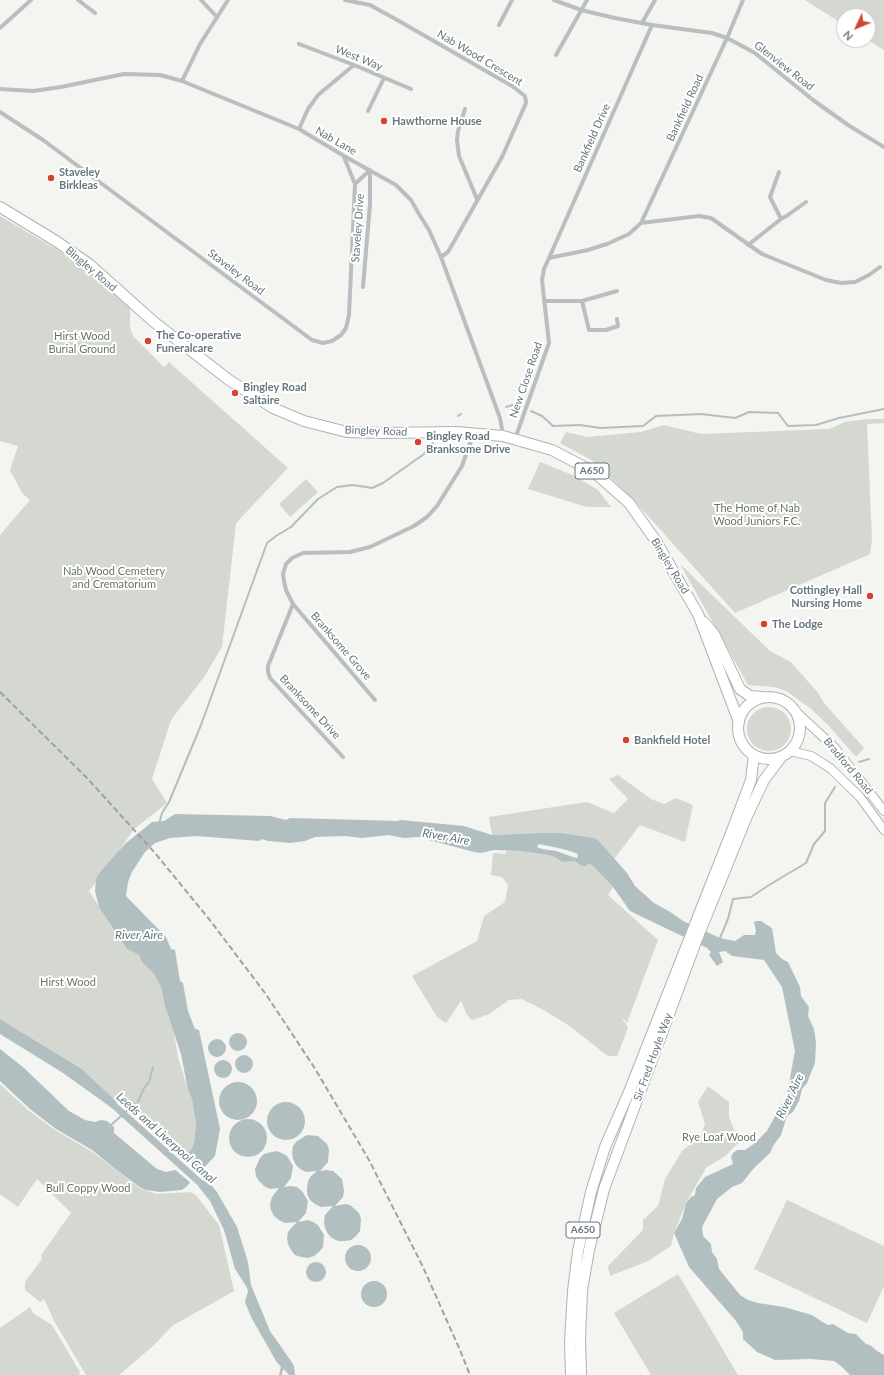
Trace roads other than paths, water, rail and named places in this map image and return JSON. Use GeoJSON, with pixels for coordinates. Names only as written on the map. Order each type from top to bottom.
{"type":"FeatureCollection","features":[{"type":"Feature","properties":{"kind":"highway","name":"Bingley Road"},"geometry":{"type":"LineString","coordinates":[[0,207],[72,252],[88,264],[154,322],[229,380],[273,408],[304,421],[347,432],[474,432],[503,436],[552,450],[594,472],[629,504],[656,541],[698,614],[739,722]]}},
{"type":"Feature","properties":{"kind":"highway","name":"A650"},"geometry":{"type":"LineString","coordinates":[[698,614],[714,634],[740,689],[750,696],[775,698],[785,702],[792,708],[798,717],[800,727],[798,740],[786,754]]}},
{"type":"Feature","properties":{"kind":"highway"},"geometry":{"type":"LineString","coordinates":[[739,722],[742,713],[748,706],[756,700],[765,698]]}},
{"type":"Feature","properties":{"kind":"highway","name":"A650"},"geometry":{"type":"LineString","coordinates":[[739,722],[738,731],[741,741],[746,749],[754,755]]}},
{"type":"Feature","properties":{"kind":"highway"},"geometry":{"type":"LineString","coordinates":[[754,755],[773,759],[786,754]]}},
{"type":"Feature","properties":{"kind":"highway","name":"Sir Fred Hoyle Way"},"geometry":{"type":"LineString","coordinates":[[572,1375],[571,1328],[573,1291],[578,1251],[591,1192],[604,1147],[629,1092],[737,830],[769,773],[786,754]]}},
{"type":"Feature","properties":{"kind":"highway","name":"Sir Fred Hoyle Way"},"geometry":{"type":"LineString","coordinates":[[581,1375],[580,1339],[582,1290],[589,1250],[604,1189],[737,830],[751,780],[754,755]]}},
{"type":"Feature","properties":{"kind":"main road","name":"Bradford Road"},"geometry":{"type":"LineString","coordinates":[[792,708],[835,748],[884,811]]}},
{"type":"Feature","properties":{"kind":"main road","name":"Bradford Road"},"geometry":{"type":"LineString","coordinates":[[786,754],[811,756],[830,768],[860,797],[884,830]]}},
{"type":"Feature","properties":{"kind":"street"},"geometry":{"type":"LineString","coordinates":[[0,28],[31,0]]}},
{"type":"Feature","properties":{"kind":"street"},"geometry":{"type":"LineString","coordinates":[[78,0],[95,13]]}},
{"type":"Feature","properties":{"kind":"street"},"geometry":{"type":"LineString","coordinates":[[201,0],[217,17]]}},
{"type":"Feature","properties":{"kind":"street"},"geometry":{"type":"LineString","coordinates":[[182,81],[200,44],[228,0]]}},
{"type":"Feature","properties":{"kind":"street","name":"Nab Wood Crescent"},"geometry":{"type":"LineString","coordinates":[[345,0],[370,5],[399,20],[512,86],[525,96],[526,103],[502,157],[448,252],[441,257]]}},
{"type":"Feature","properties":{"kind":"street"},"geometry":{"type":"LineString","coordinates":[[499,25],[512,0]]}},
{"type":"Feature","properties":{"kind":"street","name":"Glenview Road"},"geometry":{"type":"LineString","coordinates":[[554,0],[581,10],[616,18],[652,25],[712,33],[728,38],[755,53],[813,100],[882,146]]}},
{"type":"Feature","properties":{"kind":"street"},"geometry":{"type":"LineString","coordinates":[[556,55],[587,0]]}},
{"type":"Feature","properties":{"kind":"street"},"geometry":{"type":"LineString","coordinates":[[642,23],[655,0]]}},
{"type":"Feature","properties":{"kind":"street","name":"Bankfield Road"},"geometry":{"type":"LineString","coordinates":[[641,224],[728,38],[743,0]]}},
{"type":"Feature","properties":{"kind":"street","name":"Bankfield Drive"},"geometry":{"type":"LineString","coordinates":[[549,258],[652,25]]}},
{"type":"Feature","properties":{"kind":"street","name":"West Way"},"geometry":{"type":"LineString","coordinates":[[299,44],[411,89]]}},
{"type":"Feature","properties":{"kind":"street"},"geometry":{"type":"LineString","coordinates":[[299,129],[308,109],[318,95],[354,65]]}},
{"type":"Feature","properties":{"kind":"street","name":"Nab Lane"},"geometry":{"type":"LineString","coordinates":[[0,89],[33,91],[61,87],[124,74],[160,75],[182,81],[299,129],[396,185],[411,200],[429,230],[441,257],[500,418],[503,436]]}},
{"type":"Feature","properties":{"kind":"street"},"geometry":{"type":"LineString","coordinates":[[368,111],[384,78]]}},
{"type":"Feature","properties":{"kind":"street"},"geometry":{"type":"LineString","coordinates":[[465,109],[458,131],[457,140],[459,156],[477,199]]}},
{"type":"Feature","properties":{"kind":"street","name":"Staveley Road"},"geometry":{"type":"LineString","coordinates":[[0,112],[43,140],[312,340],[323,343],[332,341],[341,335],[346,328],[349,308],[356,184],[344,156]]}},
{"type":"Feature","properties":{"kind":"street"},"geometry":{"type":"LineString","coordinates":[[882,146],[884,141]]}},
{"type":"Feature","properties":{"kind":"street"},"geometry":{"type":"LineString","coordinates":[[356,184],[370,170]]}},
{"type":"Feature","properties":{"kind":"street","name":"Staveley Drive"},"geometry":{"type":"LineString","coordinates":[[363,287],[370,204],[370,170]]}},
{"type":"Feature","properties":{"kind":"street"},"geometry":{"type":"LineString","coordinates":[[779,172],[770,197],[781,219]]}},
{"type":"Feature","properties":{"kind":"street"},"geometry":{"type":"LineString","coordinates":[[748,245],[781,219],[806,202]]}},
{"type":"Feature","properties":{"kind":"street"},"geometry":{"type":"LineString","coordinates":[[549,258],[588,250],[607,244],[629,234],[641,224],[699,216],[711,218],[762,254],[826,280],[841,283],[855,282],[869,275],[880,267]]}},
{"type":"Feature","properties":{"kind":"street","name":"New Close Road"},"geometry":{"type":"LineString","coordinates":[[515,439],[549,344],[542,280],[544,269],[549,258]]}},
{"type":"Feature","properties":{"kind":"street"},"geometry":{"type":"LineString","coordinates":[[544,301],[582,302],[617,291]]}},
{"type":"Feature","properties":{"kind":"street"},"geometry":{"type":"LineString","coordinates":[[582,302],[589,330],[606,330],[618,326],[617,319]]}},
{"type":"Feature","properties":{"kind":"street"},"geometry":{"type":"LineString","coordinates":[[293,604],[286,590],[283,574],[286,564],[292,558],[303,553],[350,552],[370,547],[414,526],[427,517],[448,490],[462,466],[474,432]]}},
{"type":"Feature","properties":{"kind":"street","name":"Branksome Grove"},"geometry":{"type":"LineString","coordinates":[[293,604],[375,700]]}},
{"type":"Feature","properties":{"kind":"street","name":"Branksome Drive"},"geometry":{"type":"LineString","coordinates":[[293,604],[268,666],[268,672],[270,678],[343,757]]}},
{"type":"Feature","properties":{"kind":"water","name":"River Aire"},"geometry":{"type":"Polygon","coordinates":[[[175,814],[270,816],[286,820],[290,818],[401,820],[464,826],[492,835],[560,833],[594,838],[599,841],[627,873],[635,886],[654,903],[683,921],[720,938],[735,941],[744,935],[755,935],[756,931],[754,922],[761,921],[772,928],[776,953],[788,962],[800,987],[801,996],[809,1007],[808,1016],[814,1029],[816,1043],[815,1063],[807,1083],[802,1089],[799,1101],[793,1112],[787,1116],[781,1135],[770,1153],[754,1168],[742,1183],[732,1187],[717,1199],[702,1227],[703,1236],[711,1244],[712,1252],[717,1259],[719,1269],[740,1295],[748,1300],[758,1303],[784,1307],[812,1315],[828,1325],[833,1324],[848,1333],[856,1334],[866,1344],[870,1345],[884,1355],[884,1375],[850,1375],[834,1361],[811,1359],[775,1360],[757,1352],[743,1339],[743,1332],[736,1321],[689,1267],[674,1233],[682,1219],[686,1203],[695,1195],[696,1188],[705,1177],[733,1164],[731,1157],[733,1153],[737,1150],[745,1150],[755,1143],[767,1131],[787,1094],[795,1051],[782,987],[764,960],[732,956],[725,951],[719,952],[723,962],[717,966],[709,955],[711,952],[707,948],[630,911],[613,887],[592,865],[588,864],[586,866],[582,866],[574,861],[563,862],[549,855],[520,851],[494,850],[481,853],[474,852],[418,837],[404,838],[388,835],[362,838],[345,836],[315,837],[305,841],[290,843],[262,839],[259,841],[197,836],[170,838],[155,843],[145,852],[132,872],[128,882],[126,896],[166,937],[171,949],[175,950],[180,981],[183,983],[188,1011],[195,1029],[199,1030],[220,1129],[215,1156],[182,1190],[160,1192],[146,1190],[114,1168],[92,1150],[56,1129],[30,1109],[0,1081],[0,1049],[24,1068],[69,1111],[85,1120],[95,1122],[101,1120],[107,1121],[114,1127],[114,1133],[157,1169],[166,1172],[175,1170],[192,1148],[196,1123],[192,1099],[188,1090],[181,1054],[165,1006],[161,987],[154,974],[142,962],[139,955],[127,949],[99,907],[95,891],[96,879],[100,872],[126,843],[152,822],[164,821],[175,814]],[[539,844],[537,847],[577,858],[578,855],[576,853],[539,844]]]}},
{"type":"Feature","properties":{"kind":"water"},"geometry":{"type":"Polygon","coordinates":[[[0,1019],[82,1069],[117,1102],[112,1108],[63,1073],[0,1034],[0,1019]]]}},
{"type":"Feature","properties":{"kind":"water"},"geometry":{"type":"Polygon","coordinates":[[[234,1033],[242,1033],[247,1038],[245,1049],[242,1051],[234,1051],[229,1046],[229,1038],[234,1033]]]}},
{"type":"Feature","properties":{"kind":"water"},"geometry":{"type":"Polygon","coordinates":[[[213,1039],[221,1039],[226,1044],[224,1055],[221,1057],[213,1057],[208,1052],[208,1044],[213,1039]]]}},
{"type":"Feature","properties":{"kind":"water"},"geometry":{"type":"Polygon","coordinates":[[[240,1055],[248,1055],[253,1060],[251,1071],[248,1073],[240,1073],[235,1068],[235,1060],[240,1055]]]}},
{"type":"Feature","properties":{"kind":"water"},"geometry":{"type":"Polygon","coordinates":[[[219,1060],[227,1060],[232,1065],[230,1076],[227,1078],[219,1078],[214,1073],[214,1065],[219,1060]]]}},
{"type":"Feature","properties":{"kind":"water"},"geometry":{"type":"Polygon","coordinates":[[[238,1082],[248,1085],[254,1091],[257,1101],[254,1111],[248,1117],[238,1120],[228,1117],[222,1111],[219,1101],[222,1091],[228,1085],[238,1082]]]}},
{"type":"Feature","properties":{"kind":"water"},"geometry":{"type":"Polygon","coordinates":[[[286,1102],[296,1105],[302,1111],[305,1121],[302,1131],[296,1137],[286,1140],[276,1137],[270,1131],[267,1121],[270,1111],[276,1105],[286,1102]]]}},
{"type":"Feature","properties":{"kind":"water"},"geometry":{"type":"Polygon","coordinates":[[[248,1119],[258,1122],[264,1128],[267,1138],[264,1148],[258,1154],[248,1157],[238,1154],[232,1148],[229,1138],[232,1128],[238,1122],[248,1119]]]}},
{"type":"Feature","properties":{"kind":"water"},"geometry":{"type":"Polygon","coordinates":[[[307,1135],[318,1136],[327,1144],[329,1150],[328,1162],[320,1171],[333,1171],[342,1179],[344,1191],[343,1197],[335,1206],[345,1204],[350,1205],[359,1213],[361,1219],[360,1231],[351,1240],[338,1241],[328,1234],[324,1222],[325,1215],[333,1206],[321,1207],[310,1200],[307,1194],[308,1181],[317,1171],[306,1172],[300,1169],[293,1159],[292,1153],[293,1146],[297,1141],[307,1135]]]}},
{"type":"Feature","properties":{"kind":"water"},"geometry":{"type":"Polygon","coordinates":[[[276,1151],[287,1156],[293,1166],[291,1178],[284,1187],[297,1187],[302,1191],[308,1201],[306,1213],[298,1222],[308,1220],[313,1222],[318,1225],[324,1235],[323,1247],[314,1256],[308,1258],[295,1255],[288,1244],[288,1232],[297,1222],[285,1223],[274,1216],[271,1210],[270,1204],[272,1197],[279,1188],[270,1189],[264,1186],[256,1176],[255,1169],[260,1158],[264,1154],[276,1151]]]}},
{"type":"Feature","properties":{"kind":"water"},"geometry":{"type":"Polygon","coordinates":[[[204,1180],[217,1192],[237,1227],[248,1262],[251,1285],[270,1331],[294,1366],[295,1375],[289,1375],[284,1369],[282,1375],[279,1375],[281,1367],[276,1361],[251,1317],[245,1302],[248,1291],[235,1269],[224,1230],[210,1201],[198,1186],[204,1180]]]}},
{"type":"Feature","properties":{"kind":"water"},"geometry":{"type":"Polygon","coordinates":[[[358,1245],[367,1249],[371,1258],[367,1267],[358,1271],[349,1267],[345,1258],[349,1249],[358,1245]]]}},
{"type":"Feature","properties":{"kind":"water"},"geometry":{"type":"Polygon","coordinates":[[[312,1262],[320,1262],[326,1268],[326,1276],[320,1282],[312,1282],[306,1276],[306,1268],[312,1262]]]}},
{"type":"Feature","properties":{"kind":"water"},"geometry":{"type":"Polygon","coordinates":[[[374,1281],[383,1285],[387,1294],[383,1303],[374,1307],[365,1303],[361,1294],[365,1285],[374,1281]]]}},
{"type":"Feature","properties":{"kind":"waterway"},"geometry":{"type":"LineString","coordinates":[[506,407],[513,405],[521,407]]}},
{"type":"Feature","properties":{"kind":"waterway"},"geometry":{"type":"LineString","coordinates":[[531,411],[542,416],[553,426],[580,425],[600,428],[643,426],[656,416],[701,414],[735,418],[749,412],[778,413],[788,426],[816,425],[839,418],[884,409]]}},
{"type":"Feature","properties":{"kind":"waterway"},"geometry":{"type":"LineString","coordinates":[[159,824],[162,813],[169,802],[201,725],[267,543],[291,527],[318,499],[337,487],[353,485],[372,488],[383,483],[424,454],[433,443]]}},
{"type":"Feature","properties":{"kind":"waterway"},"geometry":{"type":"LineString","coordinates":[[859,762],[869,759]]}},
{"type":"Feature","properties":{"kind":"waterway"},"geometry":{"type":"LineString","coordinates":[[720,938],[728,919],[733,899],[751,897],[806,863],[814,844],[825,831],[825,803],[835,787]]}},
{"type":"Feature","properties":{"kind":"waterway"},"geometry":{"type":"LineString","coordinates":[[111,1125],[138,1102],[144,1088],[149,1082],[153,1067]]}},
{"type":"Feature","properties":{"kind":"waterway","name":"Leeds and Liverpool Canal"},"geometry":{"type":"LineString","coordinates":[[108,1100],[207,1189]]}},
{"type":"Feature","properties":{"kind":"railway"},"geometry":{"type":"LineString","coordinates":[[0,692],[87,778],[155,853],[209,919],[265,993],[314,1067],[369,1160],[423,1267],[470,1375]]}},
{"type":"Feature","properties":{"kind":"place","name":"Hawthorne House"},"geometry":{"type":"Point","coordinates":[384,121]}},
{"type":"Feature","properties":{"kind":"place","name":"Staveley Birkleas"},"geometry":{"type":"Point","coordinates":[51,178]}},
{"type":"Feature","properties":{"kind":"place","name":"The Co-operative Funeralcare"},"geometry":{"type":"Point","coordinates":[148,341]}},
{"type":"Feature","properties":{"kind":"place","name":"Bingley Road Saltaire"},"geometry":{"type":"Point","coordinates":[235,393]}},
{"type":"Feature","properties":{"kind":"place","name":"Bingley Road Branksome Drive"},"geometry":{"type":"Point","coordinates":[418,442]}},
{"type":"Feature","properties":{"kind":"place","name":"Cottingley Hall Nursing Home"},"geometry":{"type":"Point","coordinates":[870,596]}},
{"type":"Feature","properties":{"kind":"place","name":"The Lodge"},"geometry":{"type":"Point","coordinates":[764,624]}},
{"type":"Feature","properties":{"kind":"place","name":"Bankfield Hotel"},"geometry":{"type":"Point","coordinates":[626,740]}},
{"type":"Feature","properties":{"kind":"park label","name":"Hirst Wood Burial Ground"},"geometry":{"type":"Point","coordinates":[82,342]}},
{"type":"Feature","properties":{"kind":"park label","name":"The Home of Nab Wood Juniors F.C."},"geometry":{"type":"Point","coordinates":[757,514]}},
{"type":"Feature","properties":{"kind":"park label","name":"Nab Wood Cemetery and Crematorium"},"geometry":{"type":"Point","coordinates":[114,577]}},
{"type":"Feature","properties":{"kind":"park label","name":"Hirst Wood"},"geometry":{"type":"Point","coordinates":[68,982]}},
{"type":"Feature","properties":{"kind":"park label","name":"Rye Loaf Wood"},"geometry":{"type":"Point","coordinates":[719,1137]}},
{"type":"Feature","properties":{"kind":"park label","name":"Bull Coppy Wood"},"geometry":{"type":"Point","coordinates":[88,1188]}}]}
